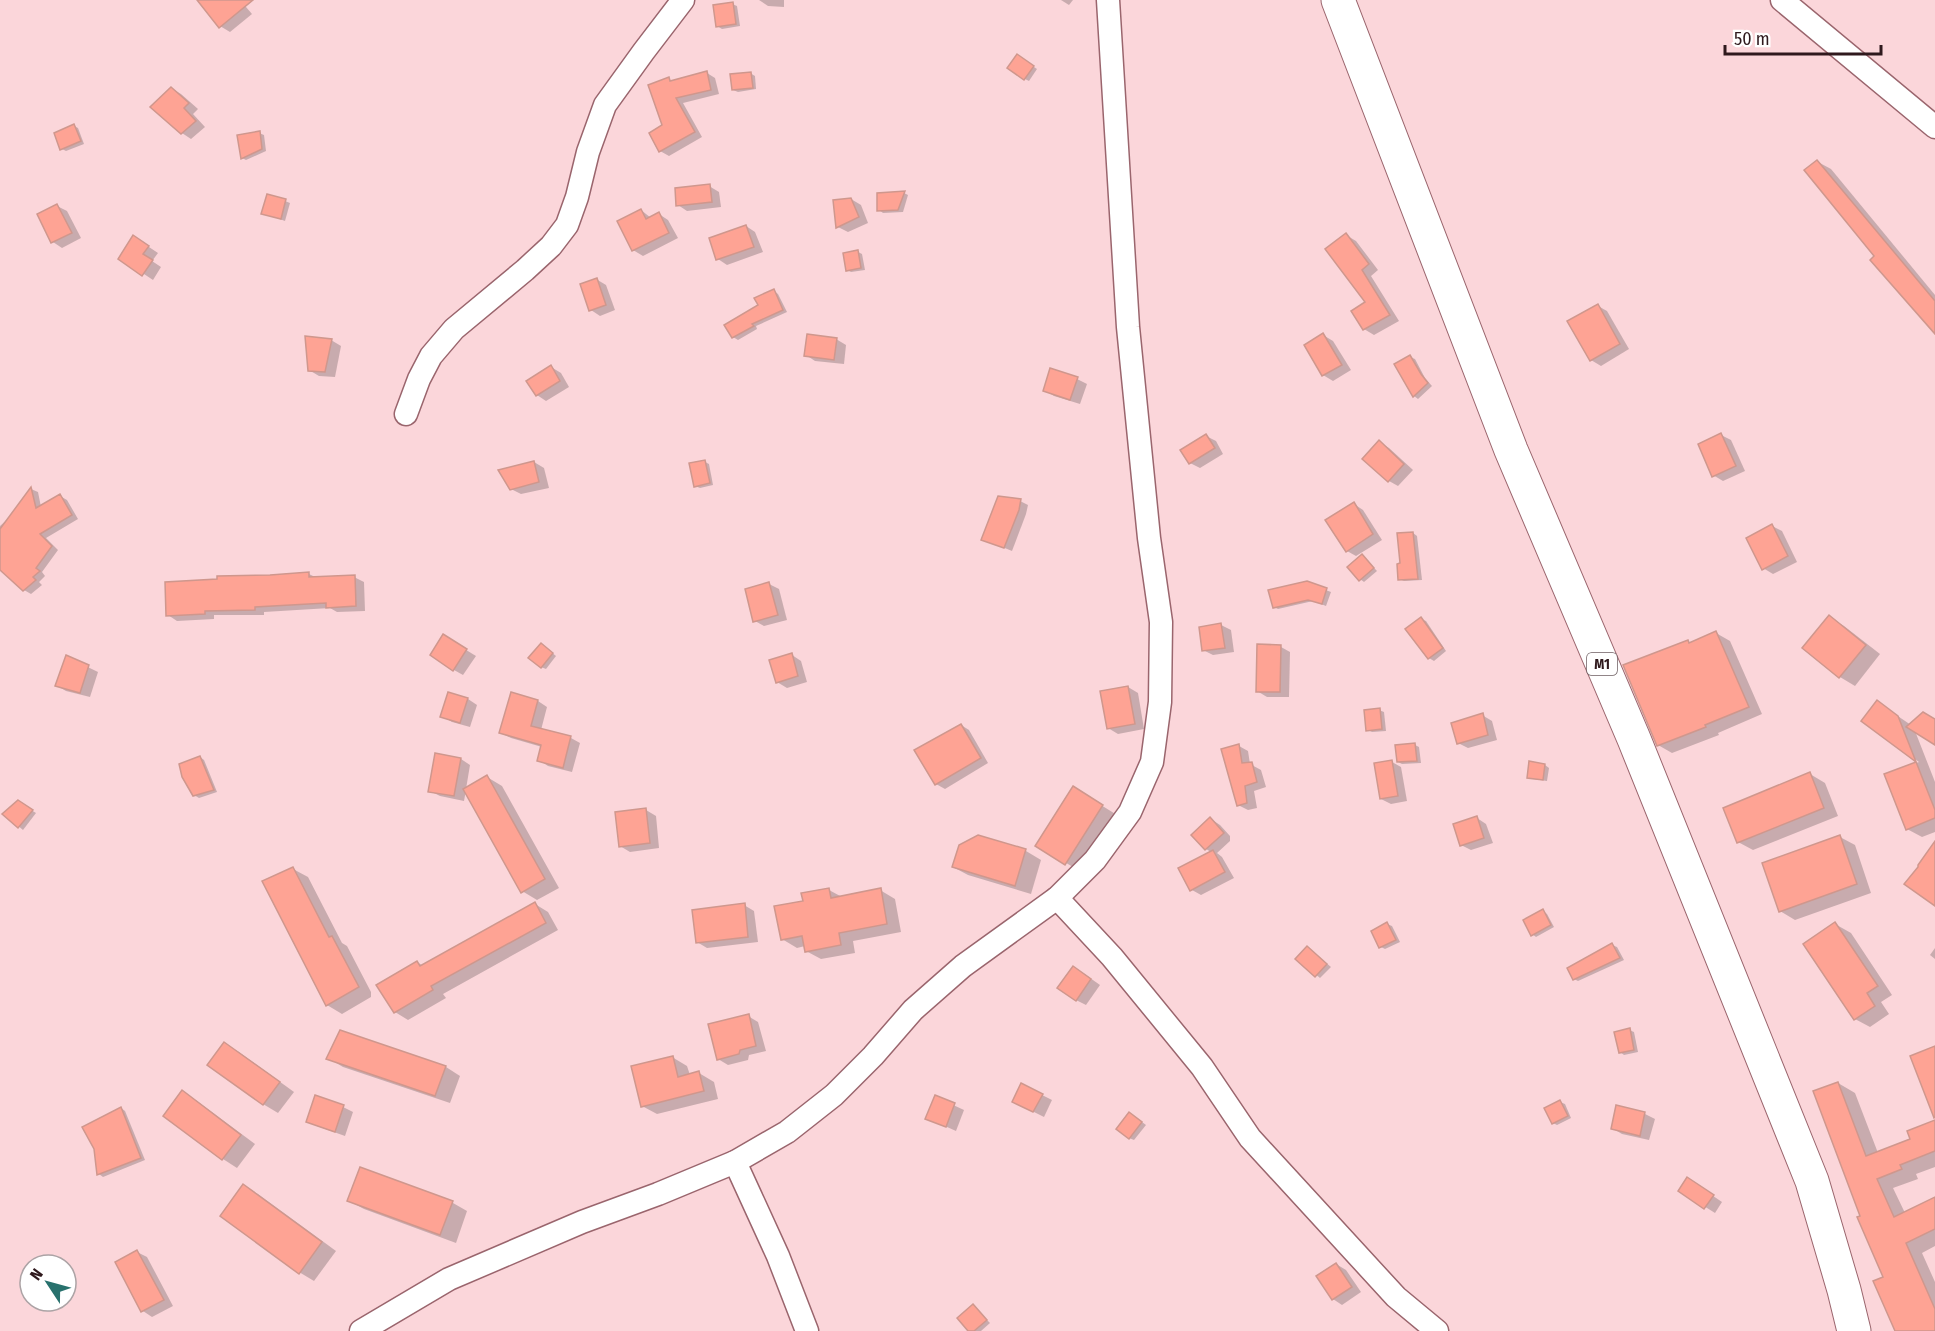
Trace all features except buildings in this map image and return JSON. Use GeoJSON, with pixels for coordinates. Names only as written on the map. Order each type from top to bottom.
{"type":"FeatureCollection","features":[{"type":"Feature","properties":{"kind":"highway","name":"M1"},"geometry":{"type":"LineString","coordinates":[[1338,0],[1511,450],[1634,739],[1812,1181],[1854,1331]]}},
{"type":"Feature","properties":{"kind":"street"},"geometry":{"type":"LineString","coordinates":[[406,414],[431,356],[454,329],[551,246],[567,225],[577,197],[588,152],[605,105],[683,0]]}},
{"type":"Feature","properties":{"kind":"street"},"geometry":{"type":"LineString","coordinates":[[361,1331],[449,1279],[572,1226],[735,1162],[787,1132],[834,1095],[873,1056],[913,1010],[954,973],[1057,898],[1095,860],[1130,812],[1152,762],[1160,702],[1161,622],[1149,538],[1128,327],[1108,0]]}},
{"type":"Feature","properties":{"kind":"street"},"geometry":{"type":"LineString","coordinates":[[1782,0],[1935,127]]}},
{"type":"Feature","properties":{"kind":"street"},"geometry":{"type":"LineString","coordinates":[[1057,898],[1112,957],[1202,1067],[1250,1138],[1396,1297],[1437,1331]]}},
{"type":"Feature","properties":{"kind":"street"},"geometry":{"type":"LineString","coordinates":[[735,1162],[778,1256],[807,1331]]}}]}
